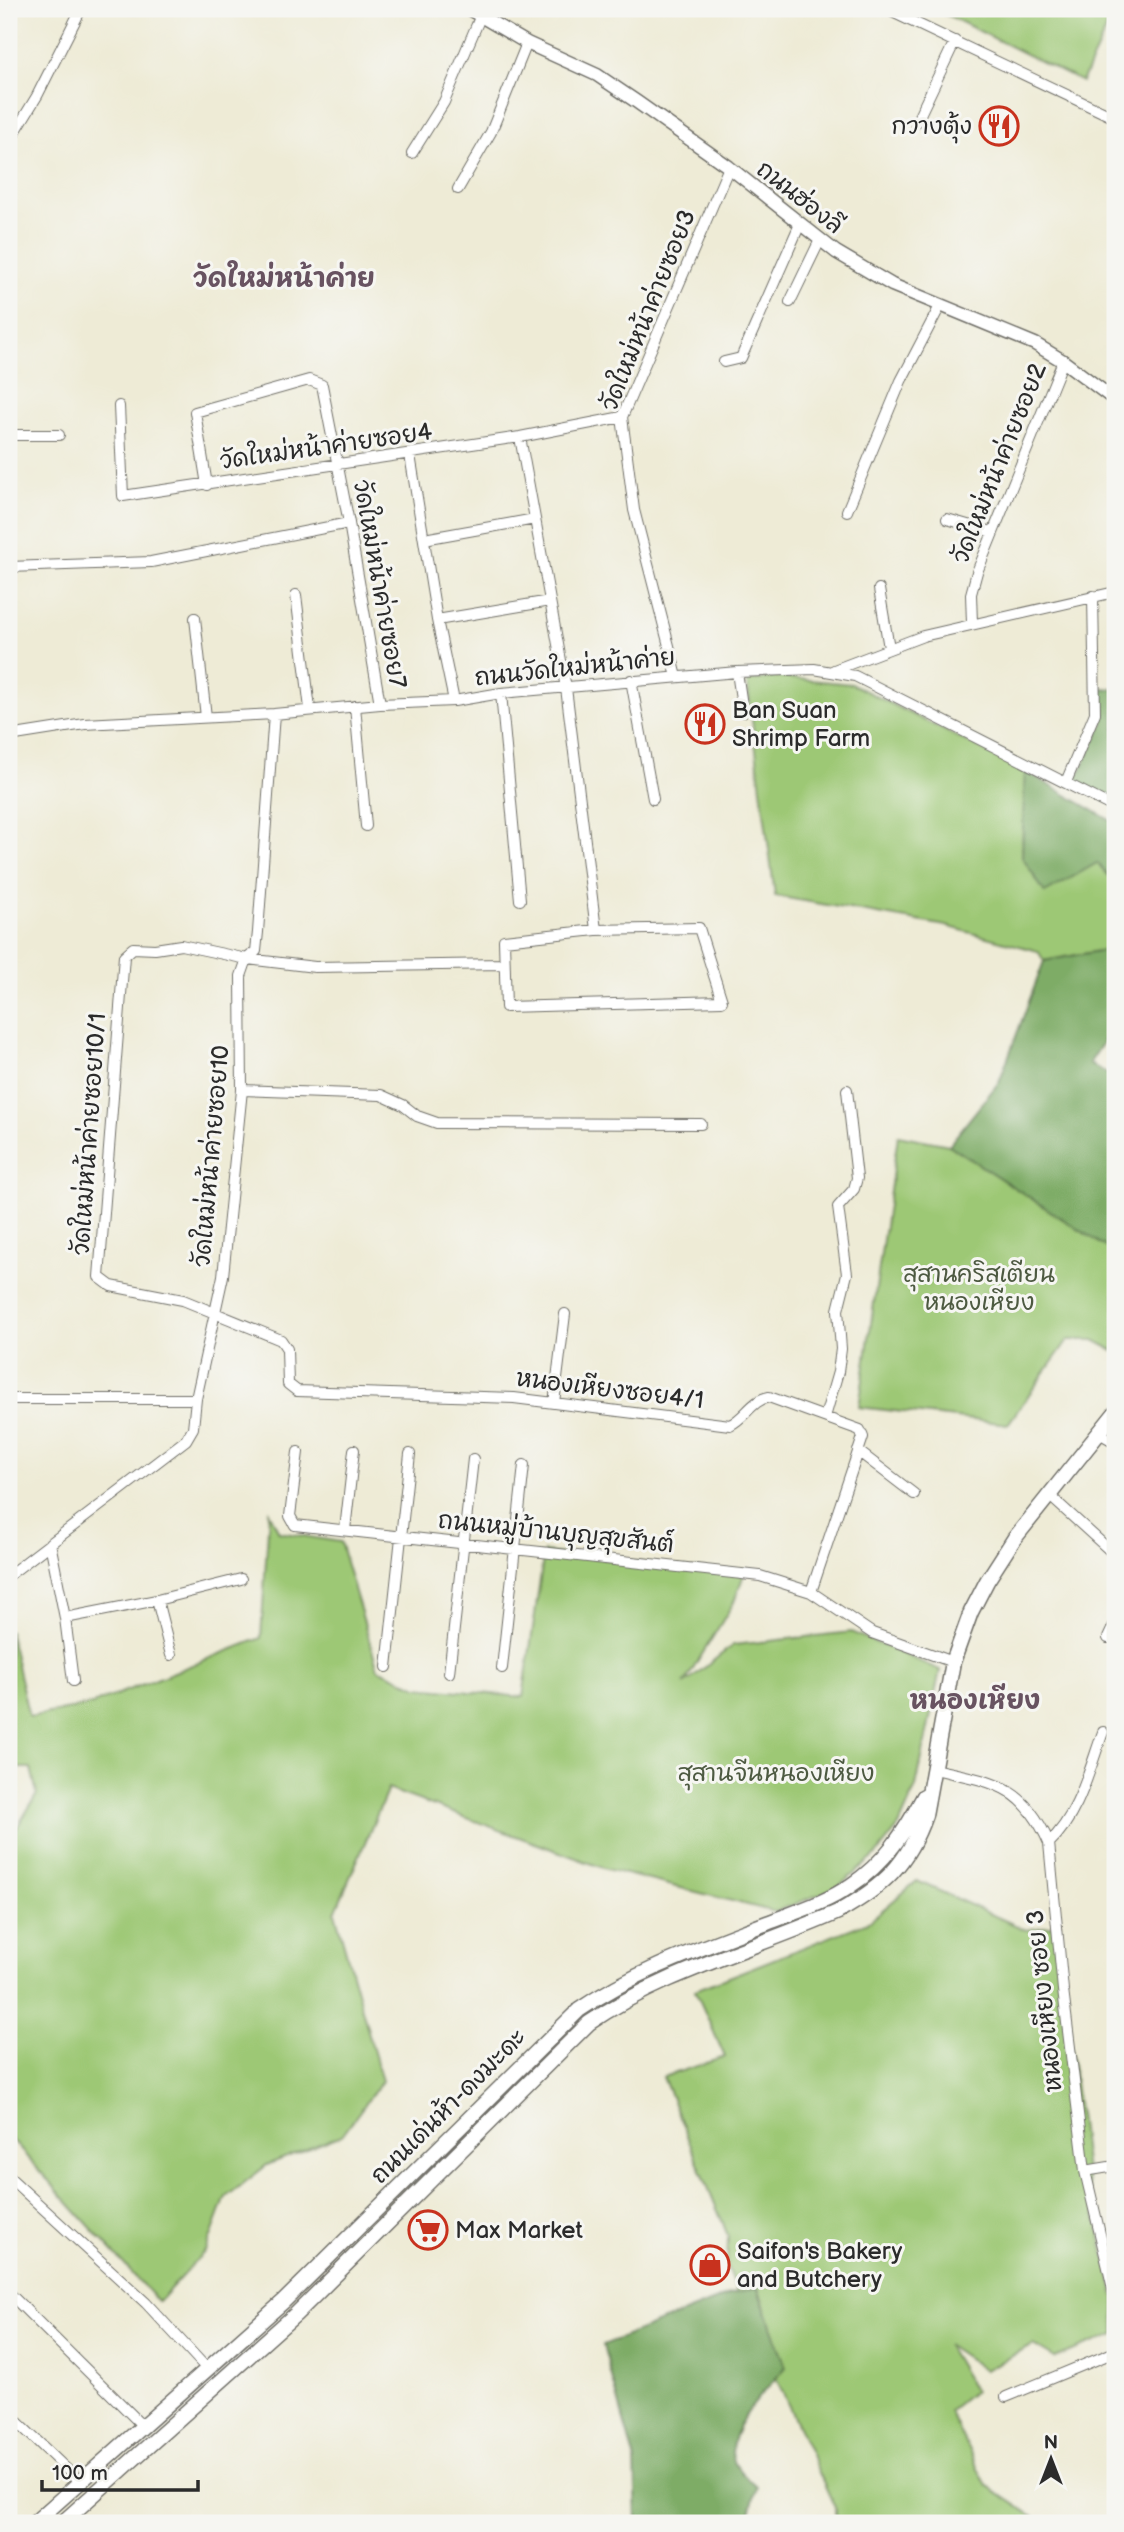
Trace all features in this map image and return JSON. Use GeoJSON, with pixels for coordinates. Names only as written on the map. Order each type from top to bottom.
{"type":"FeatureCollection","features":[{"type":"Feature","properties":{"kind":"main road","name":"ถนนเด่นห้า-ดงมะดะ"},"geometry":{"type":"LineString","coordinates":[[62,2523],[296,2315],[589,2023],[618,2003],[664,1980],[838,1912],[886,1880],[905,1859],[925,1815],[953,1662],[971,1612],[1014,1539],[1115,1413]]}},
{"type":"Feature","properties":{"kind":"main road","name":"ถนนเด่นห้า-ดงมะดะ"},"geometry":{"type":"LineString","coordinates":[[34,2523],[284,2301],[579,2010],[609,1989],[658,1965],[831,1897],[850,1886],[894,1847],[905,1833],[930,1786]]}},
{"type":"Feature","properties":{"kind":"main road"},"geometry":{"type":"LineString","coordinates":[[831,1897],[838,1912]]}},
{"type":"Feature","properties":{"kind":"main road"},"geometry":{"type":"LineString","coordinates":[[156,2415],[169,2428]]}},
{"type":"Feature","properties":{"kind":"street"},"geometry":{"type":"LineString","coordinates":[[9,142],[37,96],[81,9]]}},
{"type":"Feature","properties":{"kind":"street"},"geometry":{"type":"LineString","coordinates":[[886,9],[1115,118]]}},
{"type":"Feature","properties":{"kind":"street"},"geometry":{"type":"LineString","coordinates":[[412,153],[444,103],[475,12]]}},
{"type":"Feature","properties":{"kind":"street","name":"ถนนฮ่องลี"},"geometry":{"type":"LineString","coordinates":[[475,12],[527,43],[597,75],[729,167],[820,240],[892,285],[1018,336],[1063,361],[1115,400]]}},
{"type":"Feature","properties":{"kind":"street"},"geometry":{"type":"LineString","coordinates":[[916,123],[955,41]]}},
{"type":"Feature","properties":{"kind":"street"},"geometry":{"type":"LineString","coordinates":[[458,189],[491,132],[527,43]]}},
{"type":"Feature","properties":{"kind":"street","name":"วัดใหม่หน้าค่ายซอย3"},"geometry":{"type":"LineString","coordinates":[[677,677],[634,510],[622,417],[729,167]]}},
{"type":"Feature","properties":{"kind":"street"},"geometry":{"type":"LineString","coordinates":[[724,362],[741,358],[800,224]]}},
{"type":"Feature","properties":{"kind":"street"},"geometry":{"type":"LineString","coordinates":[[790,302],[820,240]]}},
{"type":"Feature","properties":{"kind":"street"},"geometry":{"type":"LineString","coordinates":[[847,511],[901,381],[940,306]]}},
{"type":"Feature","properties":{"kind":"street","name":"วัดใหม่หน้าค่ายซอย2"},"geometry":{"type":"LineString","coordinates":[[972,623],[971,594],[977,572],[1063,361]]}},
{"type":"Feature","properties":{"kind":"street","name":"วัดใหม่หน้าค่ายซอย7"},"geometry":{"type":"LineString","coordinates":[[206,485],[195,412],[309,380],[322,385],[380,704]]}},
{"type":"Feature","properties":{"kind":"street","name":"วัดใหม่หน้าค่ายซอย4"},"geometry":{"type":"LineString","coordinates":[[119,406],[123,496],[520,438],[622,417]]}},
{"type":"Feature","properties":{"kind":"street"},"geometry":{"type":"LineString","coordinates":[[9,435],[59,435]]}},
{"type":"Feature","properties":{"kind":"street"},"geometry":{"type":"LineString","coordinates":[[520,438],[566,688],[596,930]]}},
{"type":"Feature","properties":{"kind":"street"},"geometry":{"type":"LineString","coordinates":[[410,455],[437,620],[454,701]]}},
{"type":"Feature","properties":{"kind":"street"},"geometry":{"type":"LineString","coordinates":[[424,539],[535,519]]}},
{"type":"Feature","properties":{"kind":"street"},"geometry":{"type":"LineString","coordinates":[[947,519],[992,532]]}},
{"type":"Feature","properties":{"kind":"street"},"geometry":{"type":"LineString","coordinates":[[9,567],[151,562],[349,523]]}},
{"type":"Feature","properties":{"kind":"street"},"geometry":{"type":"LineString","coordinates":[[879,589],[889,648]]}},
{"type":"Feature","properties":{"kind":"street"},"geometry":{"type":"LineString","coordinates":[[834,670],[889,648],[972,623],[1115,592]]}},
{"type":"Feature","properties":{"kind":"street"},"geometry":{"type":"LineString","coordinates":[[296,595],[310,709]]}},
{"type":"Feature","properties":{"kind":"street"},"geometry":{"type":"LineString","coordinates":[[1066,782],[1095,713],[1093,596]]}},
{"type":"Feature","properties":{"kind":"street"},"geometry":{"type":"LineString","coordinates":[[437,620],[550,601]]}},
{"type":"Feature","properties":{"kind":"street"},"geometry":{"type":"LineString","coordinates":[[195,618],[206,717]]}},
{"type":"Feature","properties":{"kind":"street","name":"ถนนวัดใหม่หน้าค่าย"},"geometry":{"type":"LineString","coordinates":[[9,736],[85,724],[454,701],[501,693],[631,680],[737,672],[834,670],[855,676],[1115,808]]}},
{"type":"Feature","properties":{"kind":"street"},"geometry":{"type":"LineString","coordinates":[[737,672],[743,712]]}},
{"type":"Feature","properties":{"kind":"street"},"geometry":{"type":"LineString","coordinates":[[631,680],[653,799]]}},
{"type":"Feature","properties":{"kind":"street"},"geometry":{"type":"LineString","coordinates":[[501,693],[520,900]]}},
{"type":"Feature","properties":{"kind":"street"},"geometry":{"type":"LineString","coordinates":[[355,706],[366,826]]}},
{"type":"Feature","properties":{"kind":"street","name":"วัดใหม่หน้าค่ายซอย10"},"geometry":{"type":"LineString","coordinates":[[9,1575],[187,1440],[193,1428],[196,1399],[223,1276],[242,1090],[241,976],[247,959],[256,951],[274,714]]}},
{"type":"Feature","properties":{"kind":"street"},"geometry":{"type":"LineString","coordinates":[[699,928],[722,1001],[506,1007],[504,940],[596,930],[699,928]]}},
{"type":"Feature","properties":{"kind":"street","name":"วัดใหม่หน้าค่ายซอย10/1"},"geometry":{"type":"LineString","coordinates":[[215,1313],[183,1300],[111,1286],[99,1277],[124,956],[133,948],[155,949],[181,945],[247,959]]}},
{"type":"Feature","properties":{"kind":"street"},"geometry":{"type":"LineString","coordinates":[[247,959],[315,967],[503,964]]}},
{"type":"Feature","properties":{"kind":"street"},"geometry":{"type":"LineString","coordinates":[[242,1090],[381,1095],[403,1105],[417,1116],[437,1123],[701,1125]]}},
{"type":"Feature","properties":{"kind":"street"},"geometry":{"type":"LineString","coordinates":[[825,1417],[838,1372],[841,1349],[838,1310],[847,1274],[838,1206],[854,1189],[858,1178],[847,1090]]}},
{"type":"Feature","properties":{"kind":"street","name":"หนองเหียงซอย4/1"},"geometry":{"type":"LineString","coordinates":[[215,1313],[281,1340],[287,1349],[288,1384],[297,1391],[514,1398],[730,1424],[741,1420],[759,1399],[769,1397],[860,1430],[863,1437],[858,1451]]}},
{"type":"Feature","properties":{"kind":"street"},"geometry":{"type":"LineString","coordinates":[[554,1403],[565,1314]]}},
{"type":"Feature","properties":{"kind":"street"},"geometry":{"type":"LineString","coordinates":[[9,1399],[196,1399]]}},
{"type":"Feature","properties":{"kind":"street"},"geometry":{"type":"LineString","coordinates":[[1099,1433],[1115,1442]]}},
{"type":"Feature","properties":{"kind":"street"},"geometry":{"type":"LineString","coordinates":[[345,1530],[354,1450]]}},
{"type":"Feature","properties":{"kind":"street"},"geometry":{"type":"LineString","coordinates":[[811,1592],[858,1451],[914,1494]]}},
{"type":"Feature","properties":{"kind":"street","name":"ถนนหมู่บ้านบุญสุขสันต์"},"geometry":{"type":"LineString","coordinates":[[298,1452],[290,1516],[295,1525],[760,1576],[811,1592],[872,1633],[953,1662]]}},
{"type":"Feature","properties":{"kind":"street"},"geometry":{"type":"LineString","coordinates":[[387,1667],[411,1454]]}},
{"type":"Feature","properties":{"kind":"street"},"geometry":{"type":"LineString","coordinates":[[449,1673],[473,1459]]}},
{"type":"Feature","properties":{"kind":"street"},"geometry":{"type":"LineString","coordinates":[[502,1668],[524,1465]]}},
{"type":"Feature","properties":{"kind":"street"},"geometry":{"type":"LineString","coordinates":[[1049,1495],[1115,1555]]}},
{"type":"Feature","properties":{"kind":"street"},"geometry":{"type":"LineString","coordinates":[[50,1542],[65,1618],[73,1681]]}},
{"type":"Feature","properties":{"kind":"street"},"geometry":{"type":"LineString","coordinates":[[65,1618],[157,1600],[242,1579]]}},
{"type":"Feature","properties":{"kind":"street"},"geometry":{"type":"LineString","coordinates":[[157,1600],[171,1655]]}},
{"type":"Feature","properties":{"kind":"street"},"geometry":{"type":"LineString","coordinates":[[1108,1638],[1115,1623]]}},
{"type":"Feature","properties":{"kind":"street"},"geometry":{"type":"LineString","coordinates":[[1049,1843],[1064,1829],[1074,1810],[1103,1732]]}},
{"type":"Feature","properties":{"kind":"street","name":"หนองเหียง ซอย 3"},"geometry":{"type":"LineString","coordinates":[[934,1769],[995,1783],[1010,1791],[1040,1822],[1049,1843],[1063,1990],[1085,2171],[1115,2297]]}},
{"type":"Feature","properties":{"kind":"street"},"geometry":{"type":"LineString","coordinates":[[1085,2171],[1115,2166]]}},
{"type":"Feature","properties":{"kind":"street"},"geometry":{"type":"LineString","coordinates":[[9,2176],[146,2304],[208,2370]]}},
{"type":"Feature","properties":{"kind":"street"},"geometry":{"type":"LineString","coordinates":[[9,2293],[144,2427]]}},
{"type":"Feature","properties":{"kind":"street"},"geometry":{"type":"LineString","coordinates":[[1006,2397],[1115,2352]]}},
{"type":"Feature","properties":{"kind":"street"},"geometry":{"type":"LineString","coordinates":[[9,2414],[81,2483]]}},
{"type":"Feature","properties":{"kind":"green space"},"geometry":{"type":"Polygon","coordinates":[[[935,9],[1115,9],[1115,10],[1082,82],[935,9]]]}},
{"type":"Feature","properties":{"kind":"green space"},"geometry":{"type":"Polygon","coordinates":[[[777,677],[852,684],[1025,771],[1022,857],[1097,862],[1115,882],[1115,948],[1044,961],[1038,951],[946,926],[775,896],[747,681],[777,677]]]}},
{"type":"Feature","properties":{"kind":"green space"},"geometry":{"type":"Polygon","coordinates":[[[1100,688],[1115,689],[1115,805],[1074,784],[1103,724],[1100,688]]]}},
{"type":"Feature","properties":{"kind":"green space"},"geometry":{"type":"Polygon","coordinates":[[[1025,771],[1115,823],[1115,882],[1097,863],[1045,893],[1022,857],[1025,771]]]}},
{"type":"Feature","properties":{"kind":"green space"},"geometry":{"type":"Polygon","coordinates":[[[1115,948],[1115,1024],[1089,1064],[1115,1077],[1115,1253],[949,1145],[999,1082],[1044,961],[1115,948]]]}},
{"type":"Feature","properties":{"kind":"green space","name":"สุสานคริสเตียน หนองเหียง"},"geometry":{"type":"Polygon","coordinates":[[[898,1135],[949,1145],[1115,1253],[1115,1351],[1094,1340],[1068,1340],[1008,1424],[859,1407],[898,1135]]]}},
{"type":"Feature","properties":{"kind":"green space","name":"สุสานจีนหนองเหียง"},"geometry":{"type":"Polygon","coordinates":[[[269,1512],[279,1532],[340,1542],[378,1669],[418,1687],[523,1697],[544,1552],[744,1574],[734,1602],[684,1684],[733,1645],[851,1632],[940,1670],[916,1787],[899,1826],[875,1856],[838,1887],[775,1912],[606,1869],[388,1789],[335,1912],[382,2081],[342,2135],[267,2165],[226,2197],[206,2250],[158,2302],[9,2137],[9,1841],[37,1794],[31,1768],[9,1768],[9,1631],[29,1717],[90,1705],[261,1638],[269,1512]]]}},
{"type":"Feature","properties":{"kind":"green space"},"geometry":{"type":"Polygon","coordinates":[[[917,1881],[1026,1930],[1056,1925],[1087,2180],[1115,2297],[1115,2334],[1055,2358],[1033,2345],[985,2370],[946,2344],[974,2391],[949,2411],[987,2486],[1043,2523],[836,2523],[836,2510],[776,2378],[785,2367],[758,2287],[737,2293],[727,2267],[728,2236],[663,2077],[725,2057],[695,1990],[868,1922],[917,1881]]]}},
{"type":"Feature","properties":{"kind":"green space"},"geometry":{"type":"Polygon","coordinates":[[[757,2287],[786,2367],[750,2410],[735,2435],[732,2447],[737,2466],[757,2487],[747,2523],[637,2523],[635,2461],[603,2345],[729,2295],[757,2287]]]}},
{"type":"Feature","properties":{"kind":"place","name":"กวางตุ้ง"},"geometry":{"type":"Point","coordinates":[999,126]}},
{"type":"Feature","properties":{"kind":"place","name":"Ban Suan Shrimp Farm"},"geometry":{"type":"Point","coordinates":[705,724]}},
{"type":"Feature","properties":{"kind":"place","name":"Max Market"},"geometry":{"type":"Point","coordinates":[428,2230]}},
{"type":"Feature","properties":{"kind":"place","name":"Saifon's Bakery and Butchery"},"geometry":{"type":"Point","coordinates":[710,2265]}},
{"type":"Feature","properties":{"kind":"district","name":"วัดใหม่หน้าค่าย"},"geometry":{"type":"Point","coordinates":[284,278]}},
{"type":"Feature","properties":{"kind":"district","name":"หนองเหียง"},"geometry":{"type":"Point","coordinates":[975,1700]}}]}
